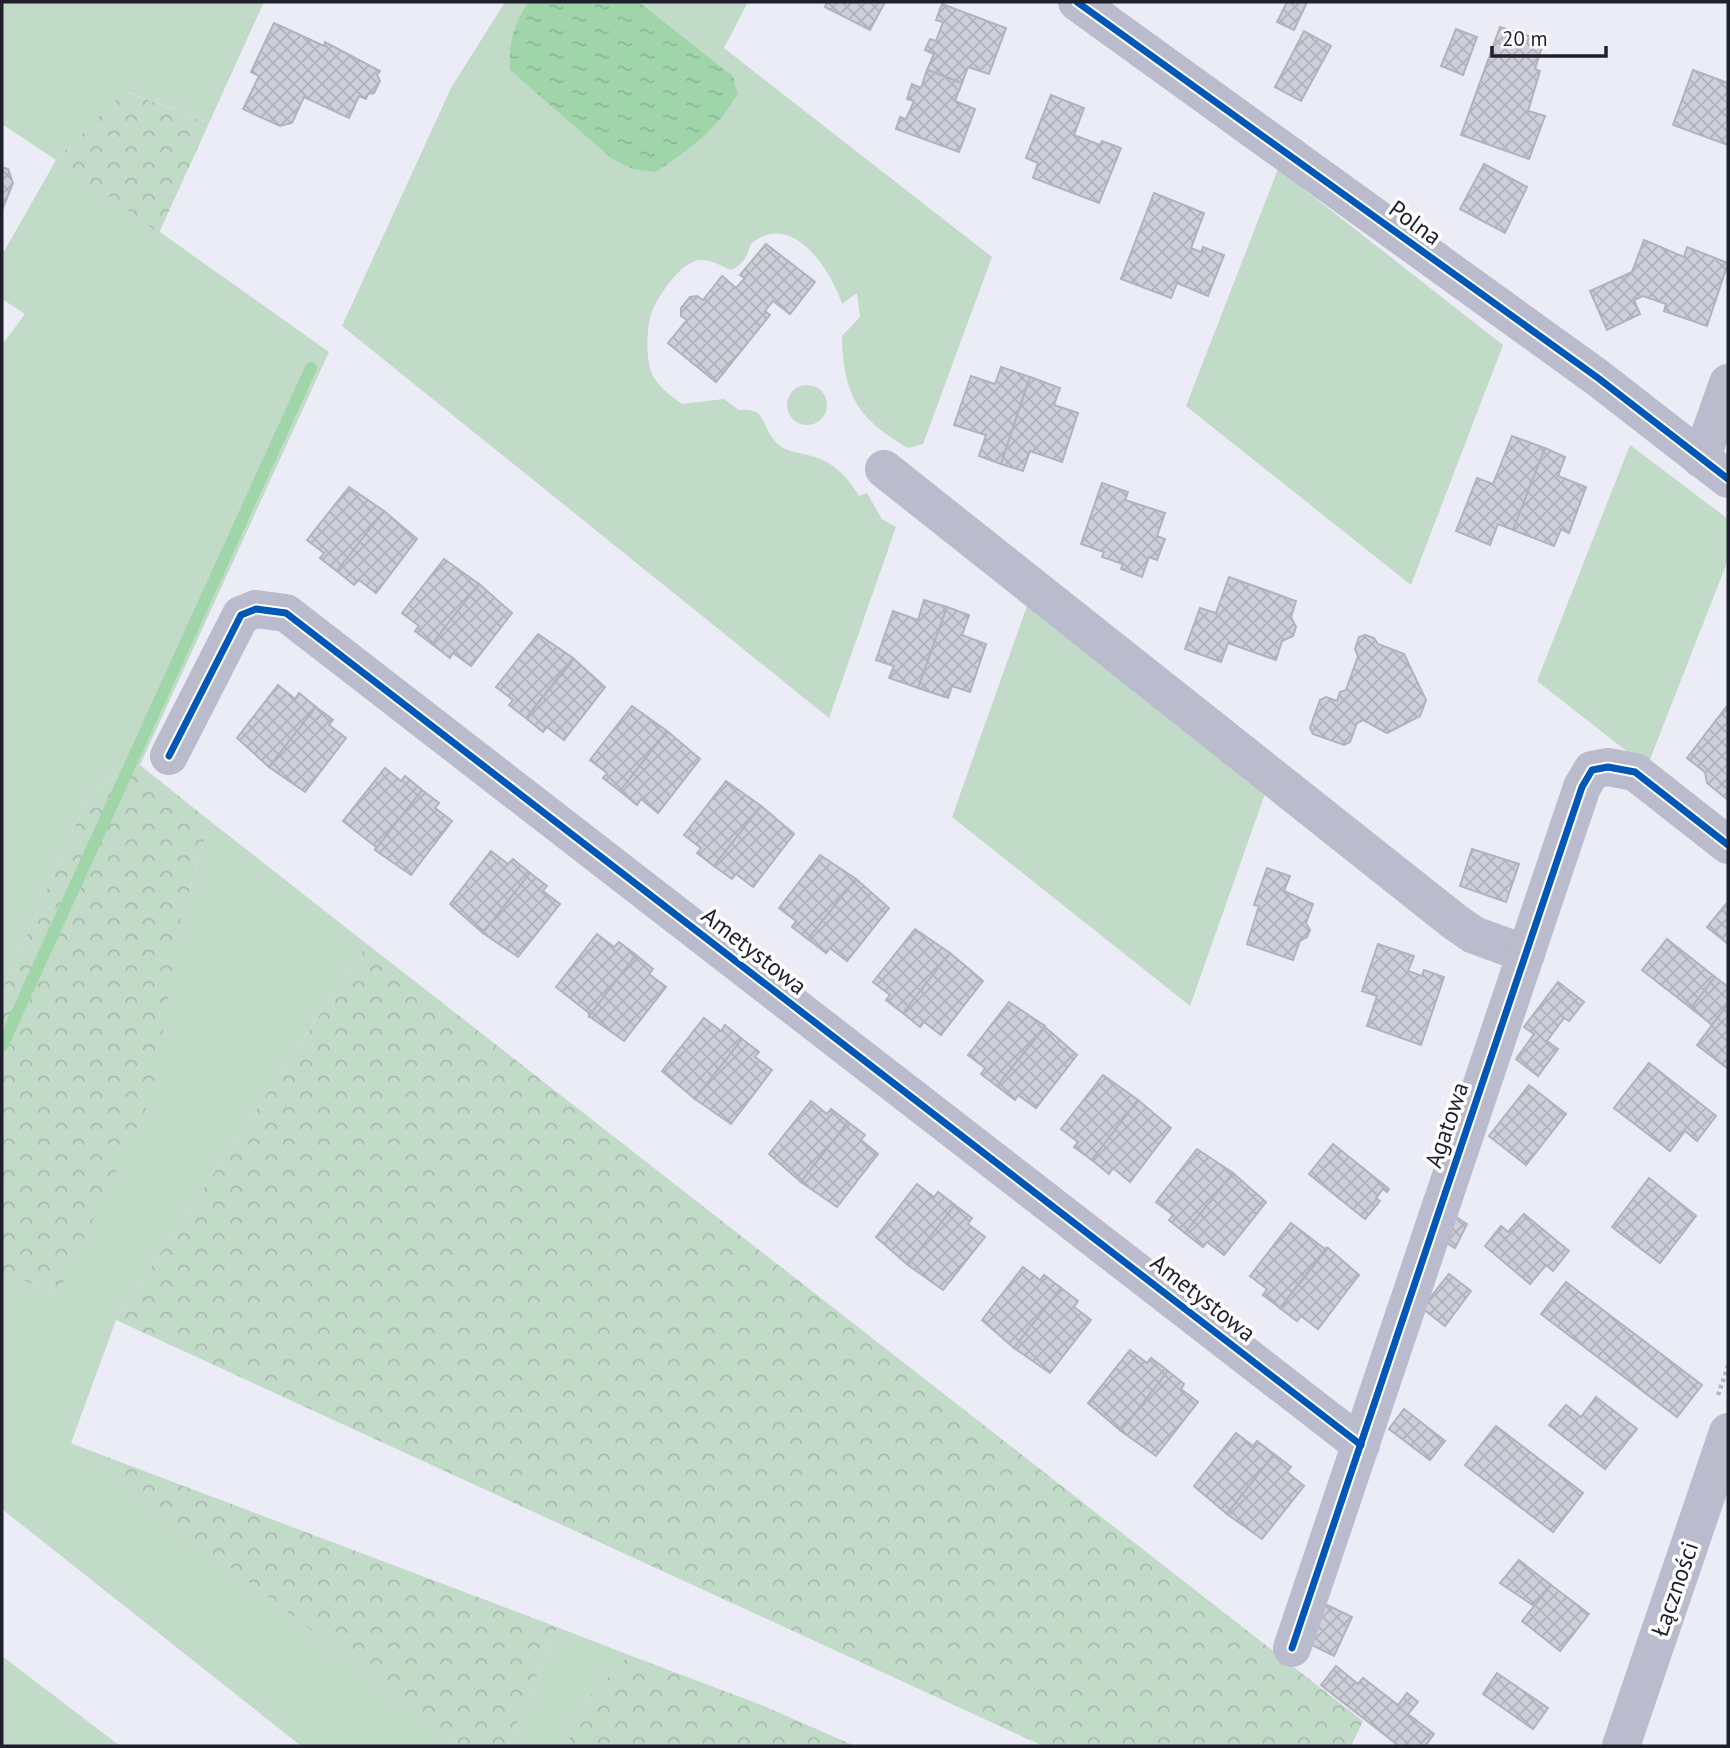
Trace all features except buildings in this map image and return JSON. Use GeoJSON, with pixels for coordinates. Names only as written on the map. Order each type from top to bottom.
{"type":"FeatureCollection","features":[{"type":"Feature","properties":{"kind":"street","name":"Polna"},"geometry":{"type":"LineString","coordinates":[[1077,2],[1598,378],[1715,469]]}},
{"type":"Feature","properties":{"kind":"street"},"geometry":{"type":"LineString","coordinates":[[1715,469],[1728,383]]}},
{"type":"Feature","properties":{"kind":"street"},"geometry":{"type":"LineString","coordinates":[[884,469],[1455,922],[1474,935],[1527,954]]}},
{"type":"Feature","properties":{"kind":"street","name":"Ametystowa"},"geometry":{"type":"LineString","coordinates":[[169,756],[241,615],[256,609],[286,613],[1361,1445]]}},
{"type":"Feature","properties":{"kind":"street","name":"Agatowa"},"geometry":{"type":"LineString","coordinates":[[1292,1648],[1582,787],[1592,770],[1608,766],[1635,772],[1728,845]]}},
{"type":"Feature","properties":{"kind":"street","name":"Łączności"},"geometry":{"type":"LineString","coordinates":[[1621,1746],[1728,1432]]}},
{"type":"Feature","properties":{"kind":"green space"},"geometry":{"type":"Polygon","coordinates":[[[2,2],[264,2],[209,123],[126,91],[57,159],[329,352],[140,765],[91,791],[2,990],[2,345],[25,314],[2,299],[2,255],[56,160],[2,124],[2,2]]]}},
{"type":"Feature","properties":{"kind":"green space"},"geometry":{"type":"Polygon","coordinates":[[[505,2],[528,2],[523,11],[656,172],[702,138],[738,94],[733,76],[639,2],[748,2],[724,48],[992,257],[923,444],[908,448],[877,427],[865,415],[850,390],[842,336],[860,317],[857,293],[842,304],[829,275],[819,261],[794,238],[780,234],[765,236],[750,245],[744,260],[731,270],[700,260],[685,266],[671,281],[651,314],[649,362],[655,379],[668,393],[682,404],[724,399],[739,410],[756,412],[779,445],[822,460],[835,468],[859,496],[867,493],[882,519],[896,527],[829,718],[342,326],[451,88],[505,2]]]}},
{"type":"Feature","properties":{"kind":"green space"},"geometry":{"type":"Polygon","coordinates":[[[125,91],[209,123],[159,233],[57,159],[125,91]]]}},
{"type":"Feature","properties":{"kind":"green space"},"geometry":{"type":"Polygon","coordinates":[[[1278,169],[1503,345],[1411,585],[1186,406],[1278,169]]]}},
{"type":"Feature","properties":{"kind":"green space"},"geometry":{"type":"Polygon","coordinates":[[[807,385],[815,386],[821,391],[826,397],[826,413],[821,419],[815,424],[807,425],[799,424],[793,419],[788,413],[787,405],[788,397],[793,391],[799,386],[807,385]]]}},
{"type":"Feature","properties":{"kind":"green space"},"geometry":{"type":"Polygon","coordinates":[[[1630,445],[1728,519],[1728,560],[1647,767],[1537,681],[1630,445]]]}},
{"type":"Feature","properties":{"kind":"green space"},"geometry":{"type":"Polygon","coordinates":[[[1027,606],[1266,791],[1190,1006],[952,817],[1027,606]]]}},
{"type":"Feature","properties":{"kind":"green space"},"geometry":{"type":"Polygon","coordinates":[[[140,765],[210,821],[178,930],[153,1094],[57,1295],[2,1271],[2,990],[91,791],[140,765]]]}},
{"type":"Feature","properties":{"kind":"green space"},"geometry":{"type":"Polygon","coordinates":[[[210,821],[367,944],[116,1320],[71,1443],[460,1746],[301,1746],[2,1509],[2,1271],[57,1295],[178,930],[210,821]]]}},
{"type":"Feature","properties":{"kind":"green space"},"geometry":{"type":"Polygon","coordinates":[[[367,944],[1363,1721],[1351,1746],[1043,1746],[116,1320],[367,944]]]}},
{"type":"Feature","properties":{"kind":"green space"},"geometry":{"type":"Polygon","coordinates":[[[70,1443],[557,1627],[508,1746],[460,1746],[70,1443]]]}},
{"type":"Feature","properties":{"kind":"green space"},"geometry":{"type":"Polygon","coordinates":[[[557,1627],[629,1655],[587,1699],[566,1746],[508,1746],[557,1627]]]}},
{"type":"Feature","properties":{"kind":"green space"},"geometry":{"type":"Polygon","coordinates":[[[629,1655],[759,1704],[855,1746],[566,1746],[587,1699],[629,1655]]]}},
{"type":"Feature","properties":{"kind":"green space"},"geometry":{"type":"Polygon","coordinates":[[[2,1656],[120,1746],[2,1746],[2,1656]]]}},
{"type":"Feature","properties":{"kind":"water"},"geometry":{"type":"Polygon","coordinates":[[[528,2],[639,2],[733,76],[738,94],[711,129],[681,155],[656,172],[633,169],[611,158],[510,70],[513,34],[528,2]]]}},
{"type":"Feature","properties":{"kind":"waterway"},"geometry":{"type":"LineString","coordinates":[[2,1046],[311,368]]}},
{"type":"Feature","properties":{"kind":"cycle path"},"geometry":{"type":"LineString","coordinates":[[1077,2],[1598,378],[1728,479]]}},
{"type":"Feature","properties":{"kind":"cycle path"},"geometry":{"type":"LineString","coordinates":[[169,756],[241,615],[256,609],[286,613],[1361,1445]]}},
{"type":"Feature","properties":{"kind":"cycle path"},"geometry":{"type":"LineString","coordinates":[[1292,1648],[1582,787],[1592,770],[1608,767],[1635,772],[1728,845]]}}]}
